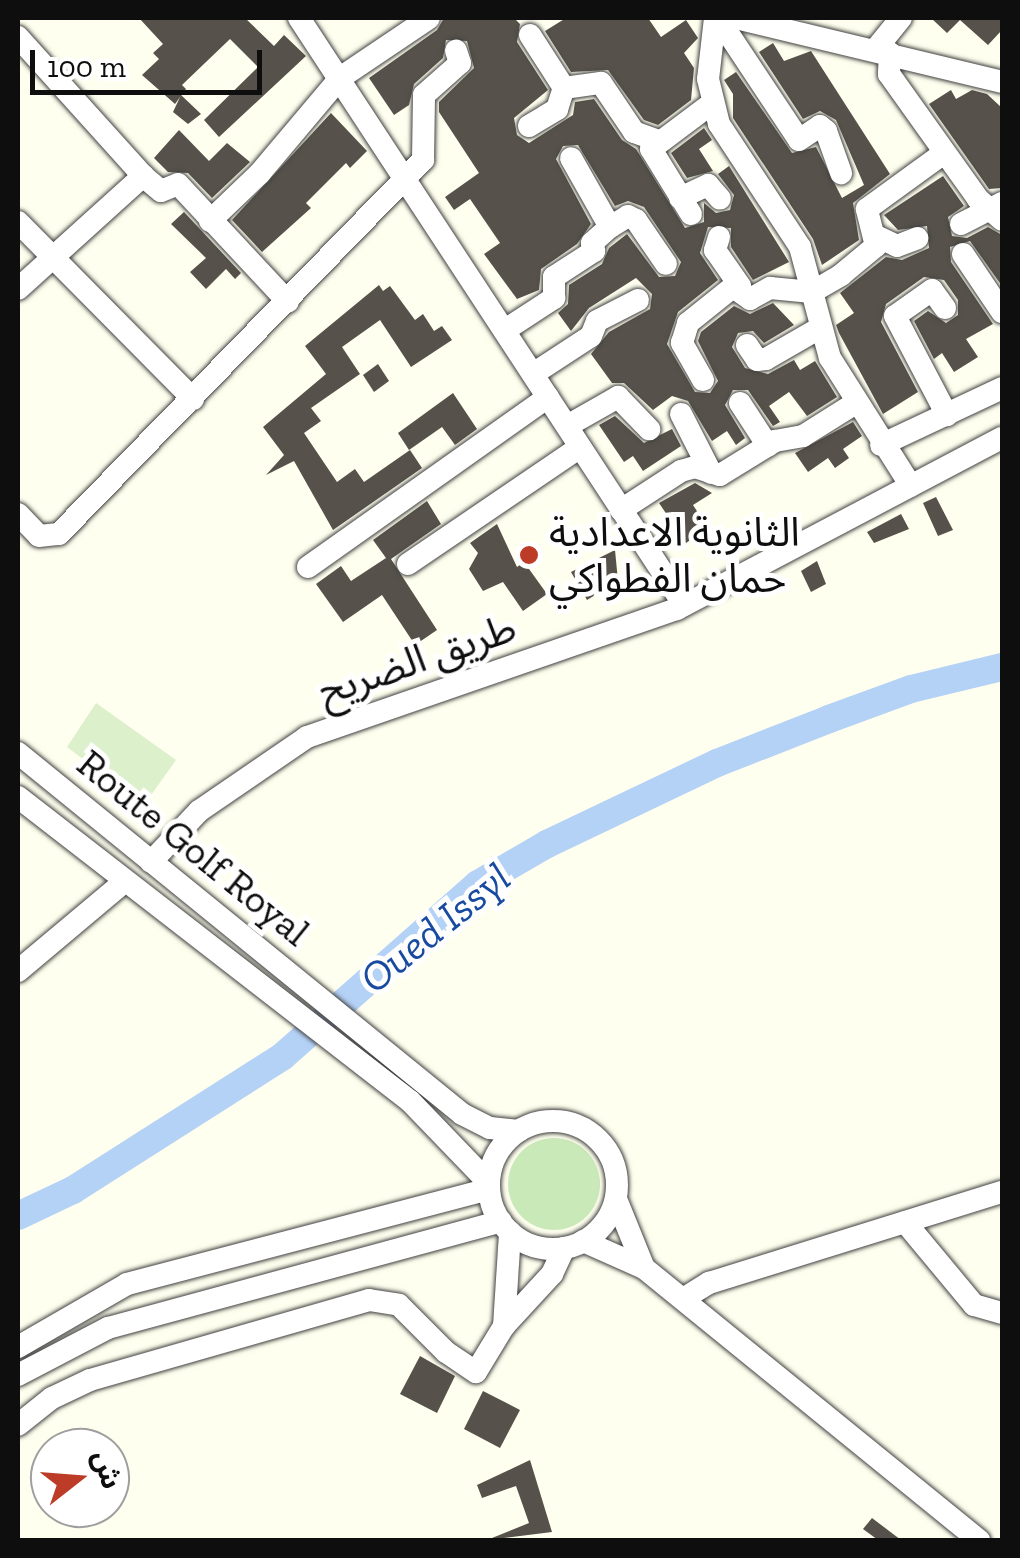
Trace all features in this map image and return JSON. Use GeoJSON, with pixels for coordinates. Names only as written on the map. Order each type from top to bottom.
{"type":"FeatureCollection","features":[{"type":"Feature","properties":{"kind":"street"},"geometry":{"type":"LineString","coordinates":[[299,18],[407,177],[684,605]]}},
{"type":"Feature","properties":{"kind":"street"},"geometry":{"type":"LineString","coordinates":[[210,221],[340,78],[429,18]]}},
{"type":"Feature","properties":{"kind":"street"},"geometry":{"type":"LineString","coordinates":[[717,18],[711,104],[800,247],[818,329],[854,404],[911,486]]}},
{"type":"Feature","properties":{"kind":"street"},"geometry":{"type":"LineString","coordinates":[[717,18],[799,140],[820,126],[826,131],[840,173]]}},
{"type":"Feature","properties":{"kind":"street"},"geometry":{"type":"LineString","coordinates":[[736,18],[1002,82]]}},
{"type":"Feature","properties":{"kind":"street"},"geometry":{"type":"LineString","coordinates":[[901,18],[883,52],[889,74],[978,199],[1000,210]]}},
{"type":"Feature","properties":{"kind":"street"},"geometry":{"type":"LineString","coordinates":[[530,35],[564,88]]}},
{"type":"Feature","properties":{"kind":"street"},"geometry":{"type":"LineString","coordinates":[[18,37],[143,176],[161,191],[178,184],[288,302]]}},
{"type":"Feature","properties":{"kind":"street"},"geometry":{"type":"LineString","coordinates":[[18,514],[39,536],[59,534],[424,160],[424,95],[460,63],[456,51]]}},
{"type":"Feature","properties":{"kind":"street"},"geometry":{"type":"LineString","coordinates":[[564,88],[601,83],[634,132],[659,141]]}},
{"type":"Feature","properties":{"kind":"street"},"geometry":{"type":"LineString","coordinates":[[529,126],[557,109],[564,88]]}},
{"type":"Feature","properties":{"kind":"street"},"geometry":{"type":"LineString","coordinates":[[711,104],[652,149],[685,206],[708,186],[720,199]]}},
{"type":"Feature","properties":{"kind":"street"},"geometry":{"type":"LineString","coordinates":[[719,237],[715,250],[750,299],[770,288],[812,292],[876,246],[878,237],[867,209],[944,153]]}},
{"type":"Feature","properties":{"kind":"street"},"geometry":{"type":"LineString","coordinates":[[571,158],[610,227]]}},
{"type":"Feature","properties":{"kind":"street"},"geometry":{"type":"LineString","coordinates":[[18,288],[143,176]]}},
{"type":"Feature","properties":{"kind":"street"},"geometry":{"type":"LineString","coordinates":[[961,224],[1000,210]]}},
{"type":"Feature","properties":{"kind":"street"},"geometry":{"type":"LineString","coordinates":[[505,330],[554,298],[554,277],[594,251],[592,243],[628,216],[636,220],[666,264]]}},
{"type":"Feature","properties":{"kind":"street"},"geometry":{"type":"LineString","coordinates":[[18,222],[193,400]]}},
{"type":"Feature","properties":{"kind":"street"},"geometry":{"type":"LineString","coordinates":[[878,237],[897,246],[918,238]]}},
{"type":"Feature","properties":{"kind":"street"},"geometry":{"type":"LineString","coordinates":[[963,254],[1002,312]]}},
{"type":"Feature","properties":{"kind":"street"},"geometry":{"type":"LineString","coordinates":[[703,380],[682,343],[686,326],[740,286]]}},
{"type":"Feature","properties":{"kind":"street"},"geometry":{"type":"LineString","coordinates":[[933,290],[894,316],[947,415]]}},
{"type":"Feature","properties":{"kind":"street"},"geometry":{"type":"LineString","coordinates":[[534,374],[591,336],[597,321],[638,300]]}},
{"type":"Feature","properties":{"kind":"street"},"geometry":{"type":"LineString","coordinates":[[747,346],[758,360],[818,329]]}},
{"type":"Feature","properties":{"kind":"street"},"geometry":{"type":"LineString","coordinates":[[882,445],[1002,388]]}},
{"type":"Feature","properties":{"kind":"street"},"geometry":{"type":"LineString","coordinates":[[308,566],[548,397]]}},
{"type":"Feature","properties":{"kind":"street"},"geometry":{"type":"LineString","coordinates":[[567,426],[618,397],[649,430]]}},
{"type":"Feature","properties":{"kind":"street"},"geometry":{"type":"LineString","coordinates":[[740,403],[768,446]]}},
{"type":"Feature","properties":{"kind":"street"},"geometry":{"type":"LineString","coordinates":[[621,510],[689,468],[711,473],[728,471],[768,446],[803,436],[854,404]]}},
{"type":"Feature","properties":{"kind":"street"},"geometry":{"type":"LineString","coordinates":[[682,414],[711,473]]}},
{"type":"Feature","properties":{"kind":"street","name":"طريق الضريح"},"geometry":{"type":"LineString","coordinates":[[151,862],[200,811],[307,736],[684,605],[1002,438]]}},
{"type":"Feature","properties":{"kind":"street"},"geometry":{"type":"LineString","coordinates":[[408,564],[580,447]]}},
{"type":"Feature","properties":{"kind":"street","name":"Route Golf Royal"},"geometry":{"type":"LineString","coordinates":[[18,753],[473,1122],[519,1130]]}},
{"type":"Feature","properties":{"kind":"street","name":"Route Golf Royal"},"geometry":{"type":"LineString","coordinates":[[18,797],[363,1063],[429,1118],[489,1186]]}},
{"type":"Feature","properties":{"kind":"street"},"geometry":{"type":"LineString","coordinates":[[18,970],[124,882]]}},
{"type":"Feature","properties":{"kind":"street"},"geometry":{"type":"LineString","coordinates":[[504,1326],[505,1227],[489,1186],[498,1153],[519,1130],[554,1120],[590,1132],[613,1162],[616,1199],[644,1268]]}},
{"type":"Feature","properties":{"kind":"street"},"geometry":{"type":"LineString","coordinates":[[18,1347],[128,1284],[489,1186]]}},
{"type":"Feature","properties":{"kind":"street"},"geometry":{"type":"LineString","coordinates":[[683,1299],[709,1283],[1002,1192]]}},
{"type":"Feature","properties":{"kind":"street"},"geometry":{"type":"LineString","coordinates":[[18,1425],[52,1398],[90,1380],[369,1300],[399,1305],[446,1352],[476,1372],[504,1326],[574,1245],[609,1216],[616,1199]]}},
{"type":"Feature","properties":{"kind":"street"},"geometry":{"type":"LineString","coordinates":[[905,1222],[974,1305],[1002,1313]]}},
{"type":"Feature","properties":{"kind":"street"},"geometry":{"type":"LineString","coordinates":[[346,1225],[356,1261]]}},
{"type":"Feature","properties":{"kind":"street"},"geometry":{"type":"LineString","coordinates":[[18,1375],[75,1341],[138,1320],[356,1261],[505,1227],[535,1246],[574,1245],[644,1268],[979,1540]]}},
{"type":"Feature","properties":{"kind":"street"},"geometry":{"type":"LineString","coordinates":[[173,1269],[184,1307]]}},
{"type":"Feature","properties":{"kind":"street"},"geometry":{"type":"LineString","coordinates":[[128,1284],[138,1320]]}},
{"type":"Feature","properties":{"kind":"green space"},"geometry":{"type":"Polygon","coordinates":[[[96,703],[176,760],[144,805],[67,747],[96,703]]]}},
{"type":"Feature","properties":{"kind":"green space"},"geometry":{"type":"Polygon","coordinates":[[[554,1138],[587,1151],[600,1184],[587,1217],[554,1230],[521,1217],[508,1184],[521,1151],[554,1138]]]}},
{"type":"Feature","properties":{"kind":"building"},"geometry":{"type":"Polygon","coordinates":[[[139,18],[245,18],[274,46],[284,35],[306,56],[219,137],[204,120],[258,67],[230,39],[182,85],[186,89],[175,104],[142,75],[159,59],[153,53],[163,44],[139,18]]]}},
{"type":"Feature","properties":{"kind":"building"},"geometry":{"type":"Polygon","coordinates":[[[444,18],[514,18],[520,24],[517,42],[548,90],[514,118],[517,135],[529,143],[573,115],[575,102],[594,99],[622,140],[636,149],[685,228],[704,222],[704,203],[716,213],[730,210],[734,195],[718,174],[729,166],[789,262],[753,280],[731,247],[731,228],[708,227],[700,253],[718,280],[678,312],[667,344],[695,392],[710,393],[718,381],[698,341],[701,332],[734,306],[750,314],[773,303],[794,325],[764,343],[753,331],[738,333],[732,347],[745,368],[768,374],[794,360],[800,370],[815,361],[837,397],[807,416],[789,392],[769,406],[780,422],[773,426],[748,390],[733,390],[725,405],[745,438],[736,445],[727,431],[712,441],[688,401],[672,396],[653,410],[624,383],[612,383],[591,354],[609,332],[650,309],[652,294],[636,278],[589,308],[571,331],[558,313],[568,304],[569,285],[602,264],[609,248],[627,234],[659,277],[675,276],[681,262],[644,207],[628,201],[615,206],[578,145],[563,146],[556,159],[591,224],[577,244],[541,269],[539,290],[517,299],[484,254],[500,243],[470,199],[454,210],[445,197],[479,173],[439,112],[439,102],[474,68],[467,41],[446,40],[443,58],[414,84],[409,105],[394,115],[369,78],[437,30],[444,18]]]}},
{"type":"Feature","properties":{"kind":"building"},"geometry":{"type":"Polygon","coordinates":[[[566,18],[648,18],[661,37],[686,20],[698,38],[684,53],[694,68],[691,100],[658,125],[644,120],[608,70],[571,72],[545,31],[566,18]]]}},
{"type":"Feature","properties":{"kind":"building"},"geometry":{"type":"Polygon","coordinates":[[[931,18],[1002,18],[1002,30],[988,45],[960,20],[947,33],[931,18]]]}},
{"type":"Feature","properties":{"kind":"building"},"geometry":{"type":"Polygon","coordinates":[[[773,43],[784,61],[811,51],[890,174],[853,203],[859,240],[822,265],[813,239],[733,118],[733,94],[724,80],[736,72],[792,153],[816,147],[842,198],[864,185],[836,120],[820,111],[803,119],[759,52],[773,43]]]}},
{"type":"Feature","properties":{"kind":"building"},"geometry":{"type":"Polygon","coordinates":[[[951,90],[956,99],[972,90],[987,94],[1002,108],[1002,188],[989,189],[929,104],[951,90]]]}},
{"type":"Feature","properties":{"kind":"building"},"geometry":{"type":"Polygon","coordinates":[[[181,95],[201,114],[188,124],[173,112],[181,95]]]}},
{"type":"Feature","properties":{"kind":"building"},"geometry":{"type":"Polygon","coordinates":[[[331,113],[367,151],[350,168],[346,163],[306,203],[311,208],[262,252],[232,220],[331,113]]]}},
{"type":"Feature","properties":{"kind":"building"},"geometry":{"type":"Polygon","coordinates":[[[704,128],[712,140],[699,149],[713,171],[687,178],[671,153],[704,128]]]}},
{"type":"Feature","properties":{"kind":"building"},"geometry":{"type":"Polygon","coordinates":[[[179,130],[209,161],[227,143],[250,162],[212,198],[188,173],[168,172],[154,158],[179,130]]]}},
{"type":"Feature","properties":{"kind":"building"},"geometry":{"type":"Polygon","coordinates":[[[943,176],[964,206],[948,217],[952,236],[967,238],[988,227],[1002,235],[1002,286],[970,241],[950,247],[951,262],[993,324],[966,339],[978,357],[954,372],[942,353],[934,359],[914,321],[928,311],[946,323],[958,315],[958,300],[944,280],[924,277],[886,304],[881,322],[918,392],[883,414],[836,325],[854,313],[840,293],[886,257],[902,260],[929,248],[927,226],[898,230],[884,215],[943,176]]]}},
{"type":"Feature","properties":{"kind":"building"},"geometry":{"type":"Polygon","coordinates":[[[184,212],[241,273],[235,279],[226,269],[206,289],[190,272],[206,258],[171,224],[184,212]]]}},
{"type":"Feature","properties":{"kind":"building"},"geometry":{"type":"Polygon","coordinates":[[[379,285],[383,291],[390,286],[415,320],[423,314],[434,331],[442,326],[452,340],[411,367],[380,320],[342,347],[360,374],[311,408],[321,421],[304,433],[337,482],[355,469],[364,482],[410,450],[422,468],[333,530],[294,461],[266,475],[284,455],[263,427],[326,374],[305,346],[379,285]]]}},
{"type":"Feature","properties":{"kind":"building"},"geometry":{"type":"Polygon","coordinates":[[[378,364],[389,381],[374,392],[363,375],[378,364]]]}},
{"type":"Feature","properties":{"kind":"building"},"geometry":{"type":"Polygon","coordinates":[[[453,393],[477,429],[455,445],[442,427],[409,450],[398,433],[453,393]]]}},
{"type":"Feature","properties":{"kind":"building"},"geometry":{"type":"Polygon","coordinates":[[[615,416],[644,443],[672,429],[681,446],[643,471],[633,456],[624,462],[599,425],[615,416]]]}},
{"type":"Feature","properties":{"kind":"building"},"geometry":{"type":"Polygon","coordinates":[[[853,422],[862,436],[843,449],[849,458],[835,468],[828,458],[808,472],[795,453],[853,422]]]}},
{"type":"Feature","properties":{"kind":"building"},"geometry":{"type":"Polygon","coordinates":[[[695,483],[712,493],[693,505],[708,528],[686,543],[659,503],[695,483]]]}},
{"type":"Feature","properties":{"kind":"building"},"geometry":{"type":"Polygon","coordinates":[[[936,497],[953,530],[938,536],[923,503],[936,497]]]}},
{"type":"Feature","properties":{"kind":"building"},"geometry":{"type":"Polygon","coordinates":[[[427,501],[441,524],[391,559],[437,630],[415,645],[382,595],[343,622],[316,584],[341,566],[351,581],[386,558],[373,540],[427,501]]]}},
{"type":"Feature","properties":{"kind":"building"},"geometry":{"type":"Polygon","coordinates":[[[901,514],[909,529],[874,543],[867,532],[901,514]]]}},
{"type":"Feature","properties":{"kind":"building"},"geometry":{"type":"Polygon","coordinates":[[[497,524],[517,567],[524,562],[547,594],[523,611],[503,582],[483,591],[469,569],[478,553],[470,543],[497,524]]]}},
{"type":"Feature","properties":{"kind":"building"},"geometry":{"type":"Polygon","coordinates":[[[615,550],[618,581],[587,600],[571,572],[615,550]]]}},
{"type":"Feature","properties":{"kind":"building"},"geometry":{"type":"Polygon","coordinates":[[[817,561],[826,584],[811,592],[801,571],[817,561]]]}},
{"type":"Feature","properties":{"kind":"building"},"geometry":{"type":"Polygon","coordinates":[[[420,1356],[455,1376],[437,1413],[400,1394],[420,1356]]]}},
{"type":"Feature","properties":{"kind":"building"},"geometry":{"type":"Polygon","coordinates":[[[483,1391],[520,1410],[500,1448],[464,1429],[483,1391]]]}},
{"type":"Feature","properties":{"kind":"building"},"geometry":{"type":"Polygon","coordinates":[[[530,1460],[552,1532],[487,1540],[529,1523],[516,1486],[482,1498],[477,1485],[530,1460]]]}},
{"type":"Feature","properties":{"kind":"building"},"geometry":{"type":"Polygon","coordinates":[[[872,1518],[901,1540],[878,1540],[863,1529],[872,1518]]]}},
{"type":"Feature","properties":{"kind":"waterway","name":"Oued Issyl"},"geometry":{"type":"LineString","coordinates":[[18,1216],[73,1190],[283,1056],[478,884],[547,844],[717,763],[829,719],[911,689],[1002,667]]}},
{"type":"Feature","properties":{"kind":"place","name":"الثانوية الاعدادية حمان الفطواكي"},"geometry":{"type":"Point","coordinates":[529,555]}}]}
